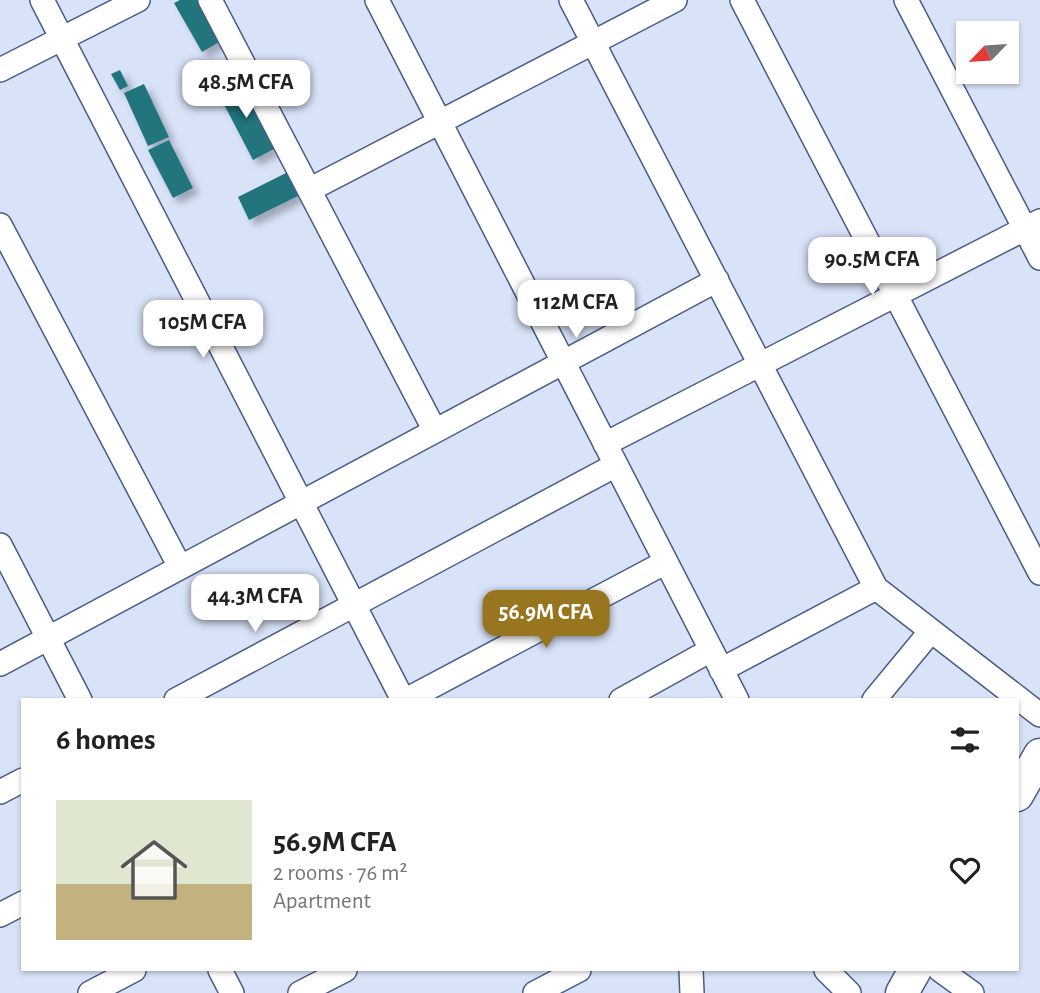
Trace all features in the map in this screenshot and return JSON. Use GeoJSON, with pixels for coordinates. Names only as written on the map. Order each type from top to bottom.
{"type":"FeatureCollection","features":[{"type":"Feature","properties":{"kind":"main road"},"geometry":{"type":"LineString","coordinates":[[1019,792],[1040,755]]}},
{"type":"Feature","properties":{"kind":"main road"},"geometry":{"type":"LineString","coordinates":[[902,993],[914,971]]}},
{"type":"Feature","properties":{"kind":"street"},"geometry":{"type":"LineString","coordinates":[[42,0],[404,698]]}},
{"type":"Feature","properties":{"kind":"street"},"geometry":{"type":"LineString","coordinates":[[0,70],[138,0]]}},
{"type":"Feature","properties":{"kind":"street"},"geometry":{"type":"LineString","coordinates":[[210,0],[435,431]]}},
{"type":"Feature","properties":{"kind":"street"},"geometry":{"type":"LineString","coordinates":[[377,0],[736,698]]}},
{"type":"Feature","properties":{"kind":"street"},"geometry":{"type":"LineString","coordinates":[[572,0],[876,589],[1018,698]]}},
{"type":"Feature","properties":{"kind":"street"},"geometry":{"type":"LineString","coordinates":[[309,190],[675,0]]}},
{"type":"Feature","properties":{"kind":"street"},"geometry":{"type":"LineString","coordinates":[[742,0],[1040,573]]}},
{"type":"Feature","properties":{"kind":"street"},"geometry":{"type":"LineString","coordinates":[[906,0],[1032,225],[1040,258]]}},
{"type":"Feature","properties":{"kind":"street"},"geometry":{"type":"LineString","coordinates":[[0,225],[180,568]]}},
{"type":"Feature","properties":{"kind":"street"},"geometry":{"type":"LineString","coordinates":[[605,444],[1032,225]]}},
{"type":"Feature","properties":{"kind":"street"},"geometry":{"type":"LineString","coordinates":[[0,664],[716,280]]}},
{"type":"Feature","properties":{"kind":"street"},"geometry":{"type":"LineString","coordinates":[[180,698],[616,466]]}},
{"type":"Feature","properties":{"kind":"street"},"geometry":{"type":"LineString","coordinates":[[0,545],[79,698]]}},
{"type":"Feature","properties":{"kind":"street"},"geometry":{"type":"LineString","coordinates":[[409,698],[666,562]]}},
{"type":"Feature","properties":{"kind":"street"},"geometry":{"type":"LineString","coordinates":[[626,698],[876,589]]}},
{"type":"Feature","properties":{"kind":"street"},"geometry":{"type":"LineString","coordinates":[[876,698],[931,631]]}},
{"type":"Feature","properties":{"kind":"street"},"geometry":{"type":"LineString","coordinates":[[1019,699],[1040,715]]}},
{"type":"Feature","properties":{"kind":"street"},"geometry":{"type":"LineString","coordinates":[[0,792],[21,781]]}},
{"type":"Feature","properties":{"kind":"street"},"geometry":{"type":"LineString","coordinates":[[0,915],[21,904]]}},
{"type":"Feature","properties":{"kind":"street"},"geometry":{"type":"LineString","coordinates":[[90,993],[132,971]]}},
{"type":"Feature","properties":{"kind":"street"},"geometry":{"type":"LineString","coordinates":[[221,971],[232,993]]}},
{"type":"Feature","properties":{"kind":"street"},"geometry":{"type":"LineString","coordinates":[[300,993],[343,971]]}},
{"type":"Feature","properties":{"kind":"street"},"geometry":{"type":"LineString","coordinates":[[545,985],[577,971]]}},
{"type":"Feature","properties":{"kind":"street"},"geometry":{"type":"LineString","coordinates":[[691,971],[692,993]]}},
{"type":"Feature","properties":{"kind":"street"},"geometry":{"type":"LineString","coordinates":[[827,971],[849,993]]}},
{"type":"Feature","properties":{"kind":"street"},"geometry":{"type":"LineString","coordinates":[[941,971],[972,993]]}},
{"type":"Feature","properties":{"kind":"building"},"geometry":{"type":"Polygon","coordinates":[[[180,0],[197,0],[221,41],[202,52],[174,3],[180,0]]]}},
{"type":"Feature","properties":{"kind":"building"},"geometry":{"type":"Polygon","coordinates":[[[120,70],[128,86],[120,90],[111,74],[120,70]]]}},
{"type":"Feature","properties":{"kind":"building"},"geometry":{"type":"Polygon","coordinates":[[[238,80],[274,149],[253,160],[217,91],[238,80]]]}},
{"type":"Feature","properties":{"kind":"building"},"geometry":{"type":"Polygon","coordinates":[[[144,84],[169,137],[148,146],[124,93],[144,84]]]}},
{"type":"Feature","properties":{"kind":"building"},"geometry":{"type":"Polygon","coordinates":[[[169,140],[193,188],[173,198],[148,150],[169,140]]]}},
{"type":"Feature","properties":{"kind":"building"},"geometry":{"type":"Polygon","coordinates":[[[286,173],[298,196],[249,220],[238,197],[286,173]]]}}]}
